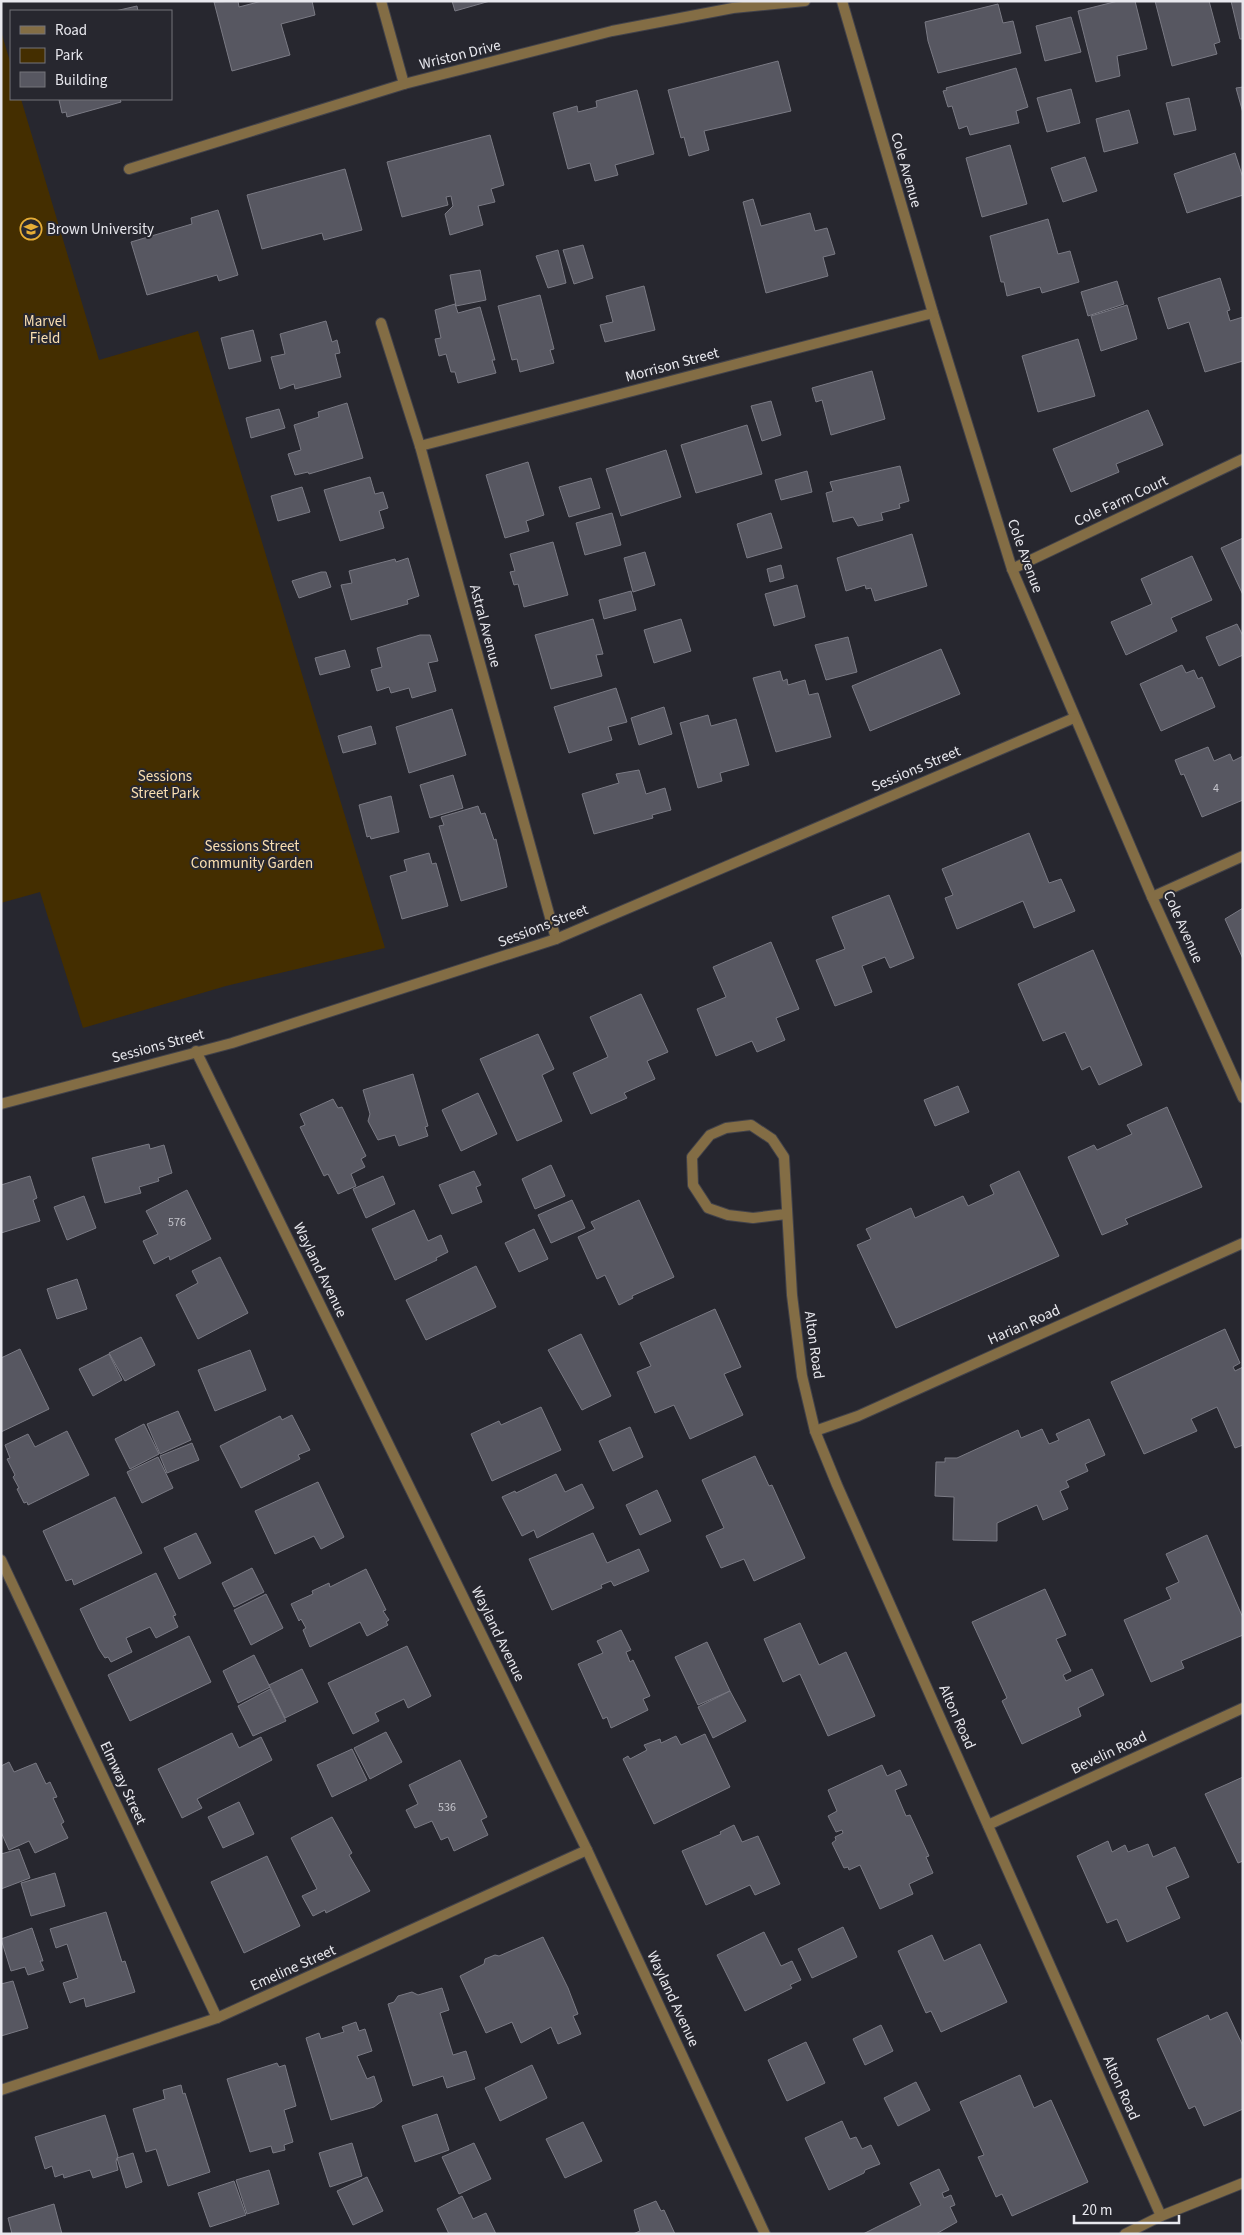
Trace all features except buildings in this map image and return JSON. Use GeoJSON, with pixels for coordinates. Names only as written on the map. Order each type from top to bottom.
{"type":"FeatureCollection","features":[{"type":"Feature","properties":{"kind":"street"},"geometry":{"type":"LineString","coordinates":[[381,1],[404,84]]}},
{"type":"Feature","properties":{"kind":"street","name":"Wriston Drive"},"geometry":{"type":"LineString","coordinates":[[129,169],[404,84],[657,21],[733,8],[806,1]]}},
{"type":"Feature","properties":{"kind":"street","name":"Cole Avenue"},"geometry":{"type":"LineString","coordinates":[[842,1],[933,313],[1012,569],[1152,897],[1243,1098]]}},
{"type":"Feature","properties":{"kind":"street","name":"Morrison Street"},"geometry":{"type":"LineString","coordinates":[[420,446],[933,313]]}},
{"type":"Feature","properties":{"kind":"street","name":"Astral Avenue"},"geometry":{"type":"LineString","coordinates":[[381,323],[420,446],[556,939]]}},
{"type":"Feature","properties":{"kind":"street","name":"Cole Farm Court"},"geometry":{"type":"LineString","coordinates":[[1012,569],[1243,459]]}},
{"type":"Feature","properties":{"kind":"street","name":"Sessions Street"},"geometry":{"type":"LineString","coordinates":[[1,1104],[241,1040],[556,939],[1074,718]]}},
{"type":"Feature","properties":{"kind":"street"},"geometry":{"type":"LineString","coordinates":[[1152,897],[1243,856]]}},
{"type":"Feature","properties":{"kind":"street","name":"Wayland Avenue"},"geometry":{"type":"LineString","coordinates":[[196,1051],[587,1850],[765,2234]]}},
{"type":"Feature","properties":{"kind":"street","name":"Alton Road"},"geometry":{"type":"LineString","coordinates":[[786,1214],[753,1218],[728,1215],[708,1208],[693,1185],[692,1157],[710,1135],[726,1128],[751,1125],[772,1139],[784,1157],[787,1182],[786,1214],[792,1295],[802,1376],[815,1431],[837,1485],[1161,2216]]}},
{"type":"Feature","properties":{"kind":"street","name":"Harian Road"},"geometry":{"type":"LineString","coordinates":[[815,1431],[858,1416],[1243,1242]]}},
{"type":"Feature","properties":{"kind":"street","name":"Elmway Street"},"geometry":{"type":"LineString","coordinates":[[1,1560],[217,2018]]}},
{"type":"Feature","properties":{"kind":"street","name":"Bevelin Road"},"geometry":{"type":"LineString","coordinates":[[988,1825],[1243,1708]]}},
{"type":"Feature","properties":{"kind":"street","name":"Emeline Street"},"geometry":{"type":"LineString","coordinates":[[1,2090],[217,2018],[587,1850]]}},
{"type":"Feature","properties":{"kind":"street"},"geometry":{"type":"LineString","coordinates":[[1125,2234],[1161,2216],[1243,2182]]}},
{"type":"Feature","properties":{"kind":"green space","name":"Sessions Street Park"},"geometry":{"type":"Polygon","coordinates":[[[1,31],[10,62],[10,100],[21,100],[99,360],[198,331],[385,948],[226,986],[83,1028],[40,892],[1,903],[1,31]]]}},
{"type":"Feature","properties":{"kind":"place","name":"Brown University"},"geometry":{"type":"Point","coordinates":[31,229]}},
{"type":"Feature","properties":{"kind":"park label","name":"Marvel Field"},"geometry":{"type":"Point","coordinates":[45,330]}},
{"type":"Feature","properties":{"kind":"park label","name":"Sessions Street Community Garden"},"geometry":{"type":"Point","coordinates":[252,854]}}]}
